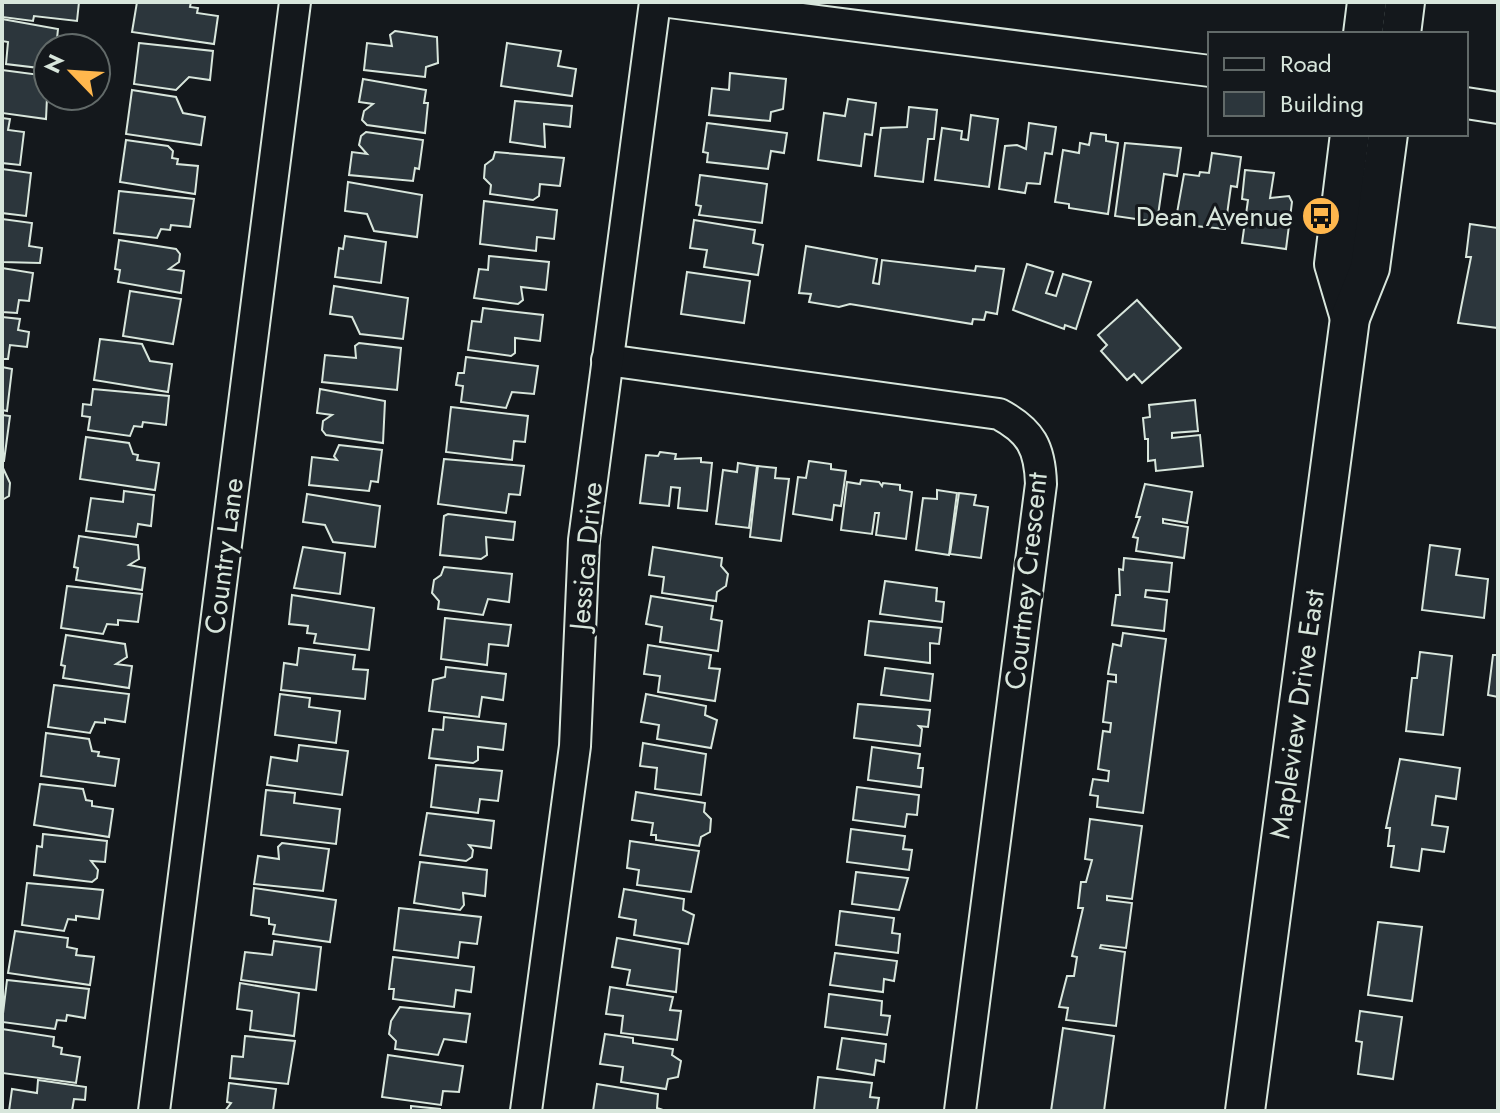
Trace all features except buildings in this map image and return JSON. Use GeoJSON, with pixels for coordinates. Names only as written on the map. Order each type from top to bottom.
{"type":"FeatureCollection","features":[{"type":"Feature","properties":{"kind":"main road"},"geometry":{"type":"LineString","coordinates":[[1363,32],[1367,2]]}},
{"type":"Feature","properties":{"kind":"main road"},"geometry":{"type":"LineString","coordinates":[[1401,32],[1405,2]]}},
{"type":"Feature","properties":{"kind":"main road","name":"Mapleview Drive East"},"geometry":{"type":"LineString","coordinates":[[1350,136],[1334,264],[1350,318]]}},
{"type":"Feature","properties":{"kind":"main road","name":"Mapleview Drive East"},"geometry":{"type":"LineString","coordinates":[[1245,1111],[1350,318],[1370,268],[1388,136]]}},
{"type":"Feature","properties":{"kind":"street","name":"Country Lane"},"geometry":{"type":"LineString","coordinates":[[154,1111],[295,2]]}},
{"type":"Feature","properties":{"kind":"street","name":"Jessica Drive"},"geometry":{"type":"LineString","coordinates":[[526,1111],[575,746],[584,540],[655,2]]}},
{"type":"Feature","properties":{"kind":"street"},"geometry":{"type":"LineString","coordinates":[[669,2],[1208,71]]}},
{"type":"Feature","properties":{"kind":"street"},"geometry":{"type":"LineString","coordinates":[[1468,103],[1498,108]]}},
{"type":"Feature","properties":{"kind":"street","name":"Courtney Crescent"},"geometry":{"type":"LineString","coordinates":[[607,360],[999,414],[1020,425],[1035,442],[1041,484],[960,1111]]}},
{"type":"Feature","properties":{"kind":"place","name":"Dean Avenue"},"geometry":{"type":"Point","coordinates":[1321,216]}}]}
